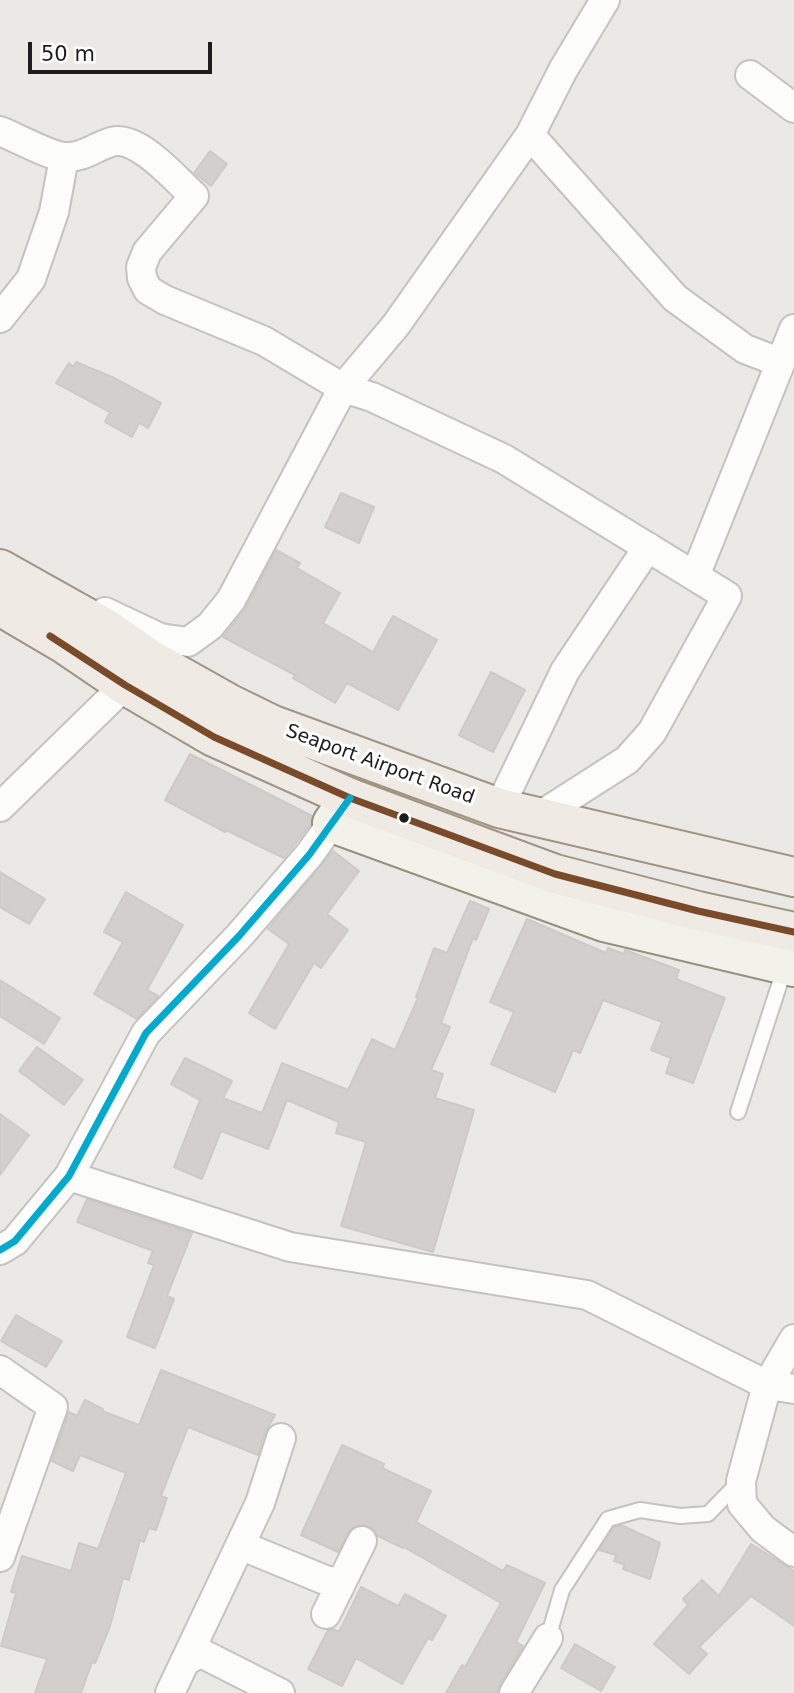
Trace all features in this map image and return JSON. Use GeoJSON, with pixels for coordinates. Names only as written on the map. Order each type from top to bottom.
{"type":"FeatureCollection","features":[{"type":"Feature","properties":{"kind":"main road","name":"Seaport Airport Road"},"geometry":{"type":"LineString","coordinates":[[0,569],[107,629],[136,672],[214,737],[341,810],[555,874],[698,911],[791,955]]}},
{"type":"Feature","properties":{"kind":"main road","name":"Seaport Airport Road"},"geometry":{"type":"LineString","coordinates":[[0,606],[66,645],[230,704],[273,725],[499,808],[794,877]]}},
{"type":"Feature","properties":{"kind":"street"},"geometry":{"type":"LineString","coordinates":[[51,598],[91,605],[160,638],[188,642],[210,626],[231,600],[343,388],[396,325],[530,135],[563,71],[605,0]]}},
{"type":"Feature","properties":{"kind":"street"},"geometry":{"type":"LineString","coordinates":[[750,75],[794,108]]}},
{"type":"Feature","properties":{"kind":"street"},"geometry":{"type":"LineString","coordinates":[[0,131],[64,158],[88,154],[113,141],[130,142],[149,154],[194,197],[147,252],[141,267],[142,278],[148,290],[165,300],[264,341],[343,388],[372,397],[504,459],[727,596],[652,732],[626,760],[538,817]]}},
{"type":"Feature","properties":{"kind":"street"},"geometry":{"type":"LineString","coordinates":[[530,135],[675,298],[745,349],[779,362]]}},
{"type":"Feature","properties":{"kind":"street"},"geometry":{"type":"LineString","coordinates":[[0,318],[31,279],[54,212],[64,158]]}},
{"type":"Feature","properties":{"kind":"street"},"geometry":{"type":"LineString","coordinates":[[695,576],[794,329]]}},
{"type":"Feature","properties":{"kind":"street"},"geometry":{"type":"LineString","coordinates":[[499,808],[565,671],[648,547]]}},
{"type":"Feature","properties":{"kind":"street"},"geometry":{"type":"LineString","coordinates":[[0,807],[136,672]]}},
{"type":"Feature","properties":{"kind":"street"},"geometry":{"type":"LineString","coordinates":[[0,1250],[16,1241],[69,1175],[146,1033],[239,936],[309,855],[341,810]]}},
{"type":"Feature","properties":{"kind":"street"},"geometry":{"type":"LineString","coordinates":[[69,1175],[290,1247],[587,1294],[780,1387]]}},
{"type":"Feature","properties":{"kind":"street"},"geometry":{"type":"LineString","coordinates":[[794,1339],[780,1387],[741,1480],[742,1504],[763,1530],[794,1552]]}},
{"type":"Feature","properties":{"kind":"street"},"geometry":{"type":"LineString","coordinates":[[0,1370],[53,1407],[0,1558]]}},
{"type":"Feature","properties":{"kind":"street"},"geometry":{"type":"LineString","coordinates":[[170,1693],[260,1503],[281,1438]]}},
{"type":"Feature","properties":{"kind":"street"},"geometry":{"type":"LineString","coordinates":[[326,1614],[362,1541]]}},
{"type":"Feature","properties":{"kind":"street"},"geometry":{"type":"LineString","coordinates":[[240,1545],[325,1580],[341,1583]]}},
{"type":"Feature","properties":{"kind":"street"},"geometry":{"type":"LineString","coordinates":[[514,1693],[548,1637]]}},
{"type":"Feature","properties":{"kind":"street"},"geometry":{"type":"LineString","coordinates":[[185,1661],[201,1653],[280,1693]]}},
{"type":"Feature","properties":{"kind":"lane"},"geometry":{"type":"LineString","coordinates":[[738,1112],[791,955]]}},
{"type":"Feature","properties":{"kind":"lane"},"geometry":{"type":"LineString","coordinates":[[548,1637],[562,1590],[608,1519],[640,1510],[680,1516],[708,1514],[741,1480]]}},
{"type":"Feature","properties":{"kind":"building"},"geometry":{"type":"Polygon","coordinates":[[[210,151],[227,164],[211,186],[194,173],[210,151]]]}},
{"type":"Feature","properties":{"kind":"building"},"geometry":{"type":"Polygon","coordinates":[[[76,362],[112,377],[161,403],[148,428],[139,423],[132,437],[105,422],[110,412],[56,383],[69,363],[73,367],[76,362]]]}},
{"type":"Feature","properties":{"kind":"building"},"geometry":{"type":"Polygon","coordinates":[[[341,493],[374,507],[359,543],[325,527],[341,493]]]}},
{"type":"Feature","properties":{"kind":"building"},"geometry":{"type":"Polygon","coordinates":[[[276,550],[300,563],[297,568],[340,593],[323,623],[373,652],[393,616],[437,640],[398,710],[347,683],[335,703],[293,678],[295,675],[223,637],[246,608],[276,550]]]}},
{"type":"Feature","properties":{"kind":"building"},"geometry":{"type":"Polygon","coordinates":[[[491,672],[525,690],[493,752],[459,735],[491,672]]]}},
{"type":"Feature","properties":{"kind":"building"},"geometry":{"type":"Polygon","coordinates":[[[190,754],[312,816],[311,824],[284,858],[226,830],[225,832],[165,800],[190,754]]]}},
{"type":"Feature","properties":{"kind":"building"},"geometry":{"type":"Polygon","coordinates":[[[333,851],[359,871],[327,914],[348,930],[321,968],[314,963],[275,1029],[249,1013],[289,944],[268,929],[333,851]]]}},
{"type":"Feature","properties":{"kind":"building"},"geometry":{"type":"Polygon","coordinates":[[[0,872],[45,899],[29,924],[0,907],[0,872]]]}},
{"type":"Feature","properties":{"kind":"building"},"geometry":{"type":"Polygon","coordinates":[[[126,892],[183,925],[147,990],[158,996],[137,1019],[94,994],[123,942],[104,932],[126,892]]]}},
{"type":"Feature","properties":{"kind":"building"},"geometry":{"type":"Polygon","coordinates":[[[470,901],[489,909],[476,940],[473,938],[441,1023],[450,1027],[431,1070],[443,1074],[435,1098],[474,1110],[433,1252],[341,1226],[366,1142],[336,1133],[339,1122],[287,1100],[268,1149],[221,1131],[202,1179],[174,1167],[200,1100],[171,1084],[185,1058],[232,1081],[223,1098],[262,1113],[282,1063],[348,1090],[372,1039],[395,1050],[418,998],[416,997],[434,948],[447,953],[470,901]]]}},
{"type":"Feature","properties":{"kind":"building"},"geometry":{"type":"Polygon","coordinates":[[[527,919],[606,953],[608,948],[624,954],[625,950],[679,970],[676,979],[725,998],[693,1083],[666,1073],[671,1058],[651,1050],[662,1022],[603,1000],[580,1053],[573,1050],[555,1092],[491,1064],[514,1012],[490,1002],[527,919]]]}},
{"type":"Feature","properties":{"kind":"building"},"geometry":{"type":"Polygon","coordinates":[[[0,980],[60,1018],[44,1044],[0,1016],[0,980]]]}},
{"type":"Feature","properties":{"kind":"building"},"geometry":{"type":"Polygon","coordinates":[[[37,1047],[83,1080],[64,1105],[19,1071],[37,1047]]]}},
{"type":"Feature","properties":{"kind":"building"},"geometry":{"type":"Polygon","coordinates":[[[0,1114],[29,1135],[0,1175],[0,1114]]]}},
{"type":"Feature","properties":{"kind":"building"},"geometry":{"type":"Polygon","coordinates":[[[87,1199],[192,1233],[167,1296],[174,1299],[155,1348],[127,1337],[154,1265],[148,1263],[153,1251],[77,1222],[87,1199]]]}},
{"type":"Feature","properties":{"kind":"building"},"geometry":{"type":"Polygon","coordinates":[[[16,1315],[62,1341],[46,1367],[1,1341],[16,1315]]]}},
{"type":"Feature","properties":{"kind":"building"},"geometry":{"type":"Polygon","coordinates":[[[161,1370],[275,1415],[265,1433],[258,1455],[188,1427],[161,1496],[167,1498],[156,1530],[149,1528],[144,1542],[140,1540],[129,1580],[123,1578],[110,1626],[95,1663],[92,1662],[81,1693],[35,1693],[47,1659],[1,1646],[16,1593],[11,1592],[22,1556],[71,1571],[79,1543],[98,1549],[126,1473],[80,1455],[73,1471],[52,1461],[69,1412],[77,1416],[85,1400],[103,1409],[102,1411],[139,1425],[161,1370]]]}},
{"type":"Feature","properties":{"kind":"building"},"geometry":{"type":"Polygon","coordinates":[[[342,1445],[384,1464],[382,1468],[431,1491],[416,1522],[503,1571],[507,1565],[545,1583],[516,1642],[523,1646],[497,1693],[446,1693],[462,1665],[465,1667],[501,1603],[404,1547],[378,1536],[369,1526],[352,1528],[338,1552],[301,1535],[342,1445]]]}},
{"type":"Feature","properties":{"kind":"building"},"geometry":{"type":"Polygon","coordinates":[[[621,1525],[660,1543],[650,1579],[623,1569],[625,1565],[614,1561],[616,1555],[599,1550],[614,1527],[621,1525]]]}},
{"type":"Feature","properties":{"kind":"building"},"geometry":{"type":"Polygon","coordinates":[[[751,1544],[794,1571],[794,1626],[751,1596],[699,1647],[707,1654],[689,1674],[654,1644],[688,1605],[683,1599],[702,1580],[719,1596],[751,1544]]]}},
{"type":"Feature","properties":{"kind":"building"},"geometry":{"type":"Polygon","coordinates":[[[361,1587],[398,1606],[405,1594],[446,1616],[432,1640],[428,1638],[402,1684],[356,1658],[342,1686],[308,1669],[328,1630],[339,1632],[361,1587]]]}},
{"type":"Feature","properties":{"kind":"building"},"geometry":{"type":"Polygon","coordinates":[[[575,1644],[615,1667],[601,1691],[561,1668],[575,1644]]]}},
{"type":"Feature","properties":{"kind":"transit line"},"geometry":{"type":"LineString","coordinates":[[50,636],[125,685],[214,737],[350,798],[555,874],[698,911],[794,932]]}},
{"type":"Feature","properties":{"kind":"transit line"},"geometry":{"type":"LineString","coordinates":[[0,1250],[15,1241],[69,1176],[146,1033],[239,936],[309,855],[350,798]]}}]}
